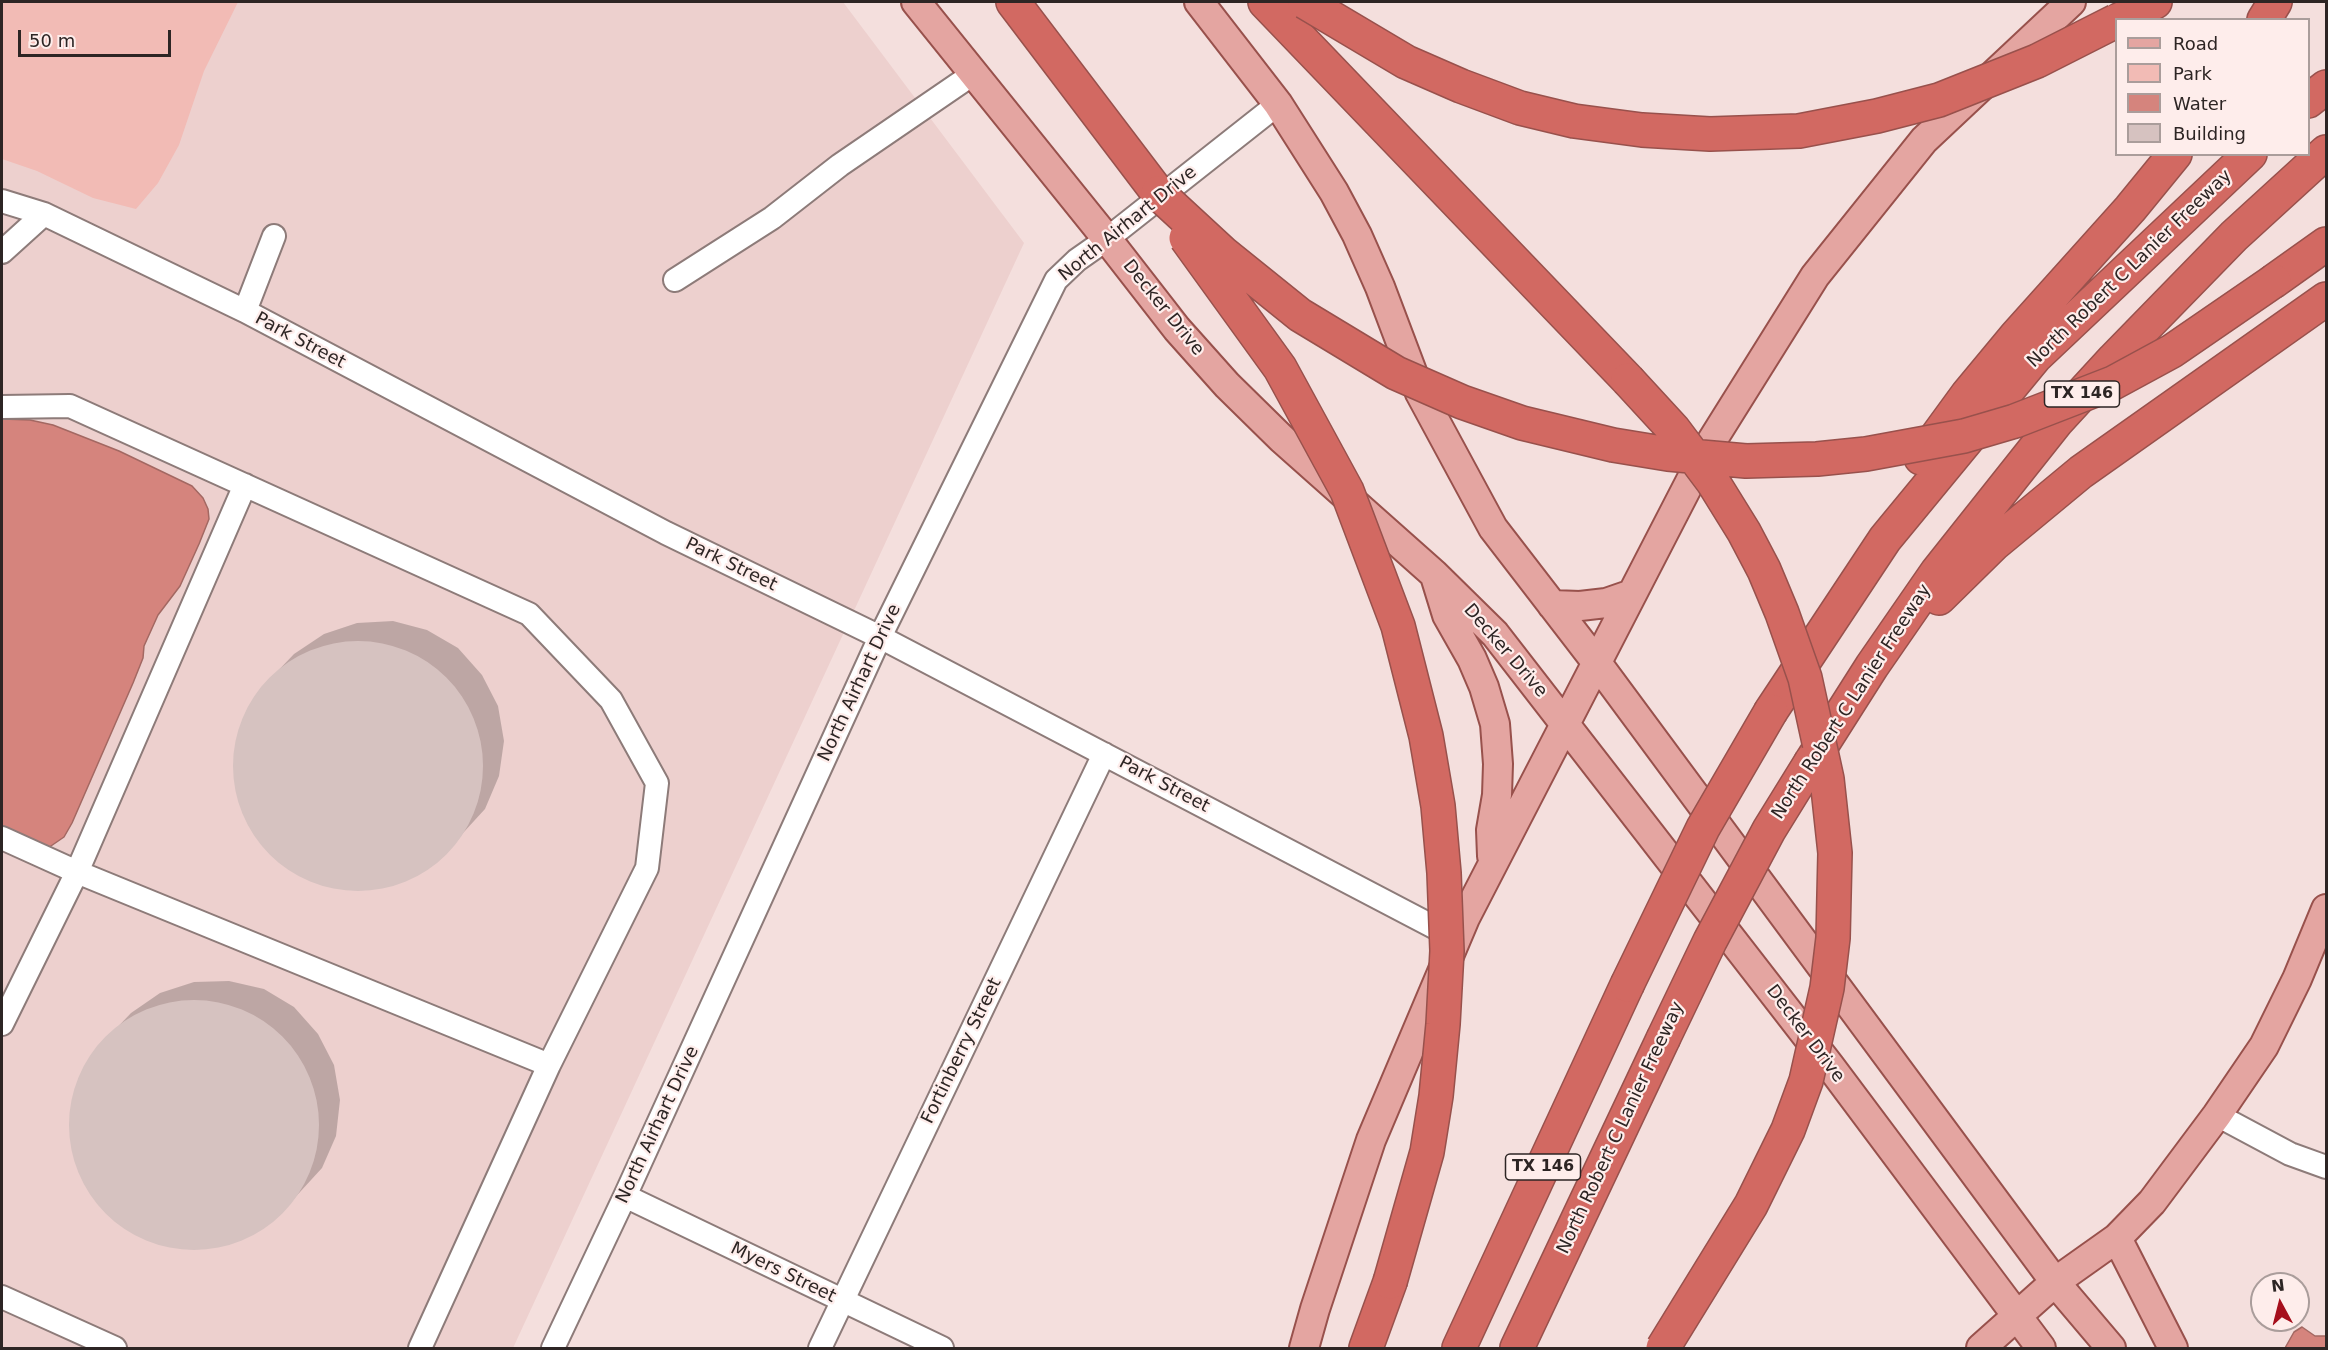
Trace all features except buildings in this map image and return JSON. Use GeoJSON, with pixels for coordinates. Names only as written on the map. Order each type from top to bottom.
{"type":"FeatureCollection","features":[{"type":"Feature","properties":{"kind":"highway"},"geometry":{"type":"LineString","coordinates":[[1013,2],[1158,194],[1181,232],[1280,368],[1347,491],[1398,627],[1426,736],[1438,806],[1444,873],[1447,951],[1436,1096],[1427,1152],[1390,1282],[1366,1348]]}},
{"type":"Feature","properties":{"kind":"highway"},"geometry":{"type":"LineString","coordinates":[[1265,2],[1674,430],[1713,482],[1754,551],[1782,613],[1805,678],[1827,779],[1835,853],[1833,939],[1827,988],[1806,1081],[1788,1130],[1751,1205],[1663,1348]]}},
{"type":"Feature","properties":{"kind":"highway"},"geometry":{"type":"LineString","coordinates":[[1305,2],[1406,62],[1520,108],[1574,121],[1630,129],[1710,134],[1799,130],[1877,116],[1939,100],[2037,61],[2115,22]]}},
{"type":"Feature","properties":{"kind":"highway"},"geometry":{"type":"LineString","coordinates":[[2122,18],[2155,2]]}},
{"type":"Feature","properties":{"kind":"highway"},"geometry":{"type":"LineString","coordinates":[[2265,18],[2275,2]]}},
{"type":"Feature","properties":{"kind":"highway"},"geometry":{"type":"LineString","coordinates":[[2310,99],[2326,87]]}},
{"type":"Feature","properties":{"kind":"highway","name":"North Robert C Lanier Freeway"},"geometry":{"type":"LineString","coordinates":[[1517,1348],[1710,941],[1758,850],[1872,666],[1937,572],[2056,421],[2234,236],[2326,152]]}},
{"type":"Feature","properties":{"kind":"highway"},"geometry":{"type":"LineString","coordinates":[[1885,539],[1906,478],[1967,395],[2016,336],[2130,209],[2173,156]]}},
{"type":"Feature","properties":{"kind":"highway","name":"North Robert C Lanier Freeway"},"geometry":{"type":"LineString","coordinates":[[1459,1348],[1627,985],[1703,828],[1771,711],[1885,539],[2035,357],[2248,156]]}},
{"type":"Feature","properties":{"kind":"highway"},"geometry":{"type":"LineString","coordinates":[[1158,194],[1232,261],[1292,309],[1348,346],[1396,373],[1461,402],[1522,423],[1613,445],[1668,454],[1746,461],[1817,459],[1920,445],[2015,421],[2065,403],[2113,382],[2172,351],[2326,244]]}},
{"type":"Feature","properties":{"kind":"highway"},"geometry":{"type":"LineString","coordinates":[[1872,666],[1954,582],[2039,505],[2081,472],[2326,299]]}},
{"type":"Feature","properties":{"kind":"main road","name":"Decker Drive"},"geometry":{"type":"LineString","coordinates":[[916,2],[1177,329],[1227,385],[1322,476],[1434,574],[1495,634],[1830,1066],[2041,1348]]}},
{"type":"Feature","properties":{"kind":"main road"},"geometry":{"type":"LineString","coordinates":[[1199,2],[1278,104],[1328,182],[1357,235],[1380,287],[1420,393],[1493,528],[1597,663],[2055,1282],[2111,1348]]}},
{"type":"Feature","properties":{"kind":"main road"},"geometry":{"type":"LineString","coordinates":[[1304,1348],[1371,1140],[1456,939],[1565,722],[1708,447],[1815,276],[1924,140],[2070,2]]}},
{"type":"Feature","properties":{"kind":"main road"},"geometry":{"type":"LineString","coordinates":[[1434,574],[1447,615],[1472,659],[1484,687],[1495,724],[1498,764],[1497,795],[1491,830],[1492,865]]}},
{"type":"Feature","properties":{"kind":"main road"},"geometry":{"type":"LineString","coordinates":[[1552,605],[1580,606],[1606,603],[1632,594]]}},
{"type":"Feature","properties":{"kind":"main road"},"geometry":{"type":"LineString","coordinates":[[1981,1348],[2055,1282],[2117,1238],[2151,1202],[2217,1115],[2264,1046],[2297,979],[2326,909]]}},
{"type":"Feature","properties":{"kind":"main road"},"geometry":{"type":"LineString","coordinates":[[2117,1238],[2173,1348]]}},
{"type":"Feature","properties":{"kind":"street"},"geometry":{"type":"LineString","coordinates":[[675,280],[772,218],[840,165],[974,74]]}},
{"type":"Feature","properties":{"kind":"street","name":"North Airhart Drive"},"geometry":{"type":"LineString","coordinates":[[553,1348],[626,1196],[880,637],[1056,280],[1077,260],[1107,239],[1278,104]]}},
{"type":"Feature","properties":{"kind":"street","name":"Park Street"},"geometry":{"type":"LineString","coordinates":[[2,201],[44,214],[245,311],[666,533],[880,637],[1456,939]]}},
{"type":"Feature","properties":{"kind":"street"},"geometry":{"type":"LineString","coordinates":[[2,252],[44,214]]}},
{"type":"Feature","properties":{"kind":"street"},"geometry":{"type":"LineString","coordinates":[[245,311],[274,236]]}},
{"type":"Feature","properties":{"kind":"street"},"geometry":{"type":"LineString","coordinates":[[2,407],[70,406],[529,614],[611,700],[657,783],[647,868],[549,1065],[420,1348]]}},
{"type":"Feature","properties":{"kind":"street"},"geometry":{"type":"LineString","coordinates":[[2,1024],[76,872],[245,485]]}},
{"type":"Feature","properties":{"kind":"street","name":"Fortinberry Street"},"geometry":{"type":"LineString","coordinates":[[820,1348],[1104,754]]}},
{"type":"Feature","properties":{"kind":"street"},"geometry":{"type":"LineString","coordinates":[[2,838],[76,872],[549,1065]]}},
{"type":"Feature","properties":{"kind":"street"},"geometry":{"type":"LineString","coordinates":[[2217,1115],[2290,1154],[2326,1167]]}},
{"type":"Feature","properties":{"kind":"street","name":"Myers Street"},"geometry":{"type":"LineString","coordinates":[[626,1196],[942,1348]]}},
{"type":"Feature","properties":{"kind":"street"},"geometry":{"type":"LineString","coordinates":[[2,1297],[115,1348]]}},
{"type":"Feature","properties":{"kind":"shaded area"},"geometry":{"type":"Polygon","coordinates":[[[2,2],[843,2],[1024,243],[513,1348],[2,1348],[2,2]]]}},
{"type":"Feature","properties":{"kind":"green space"},"geometry":{"type":"Polygon","coordinates":[[[2,2],[238,2],[204,71],[179,145],[158,183],[136,209],[93,198],[37,171],[2,159],[2,2]]]}},
{"type":"Feature","properties":{"kind":"water"},"geometry":{"type":"Polygon","coordinates":[[[2,419],[30,420],[53,425],[119,451],[192,486],[203,498],[208,509],[209,519],[199,544],[180,586],[158,615],[144,646],[143,658],[133,683],[72,823],[64,837],[48,848],[14,835],[2,825],[2,419]]]}},
{"type":"Feature","properties":{"kind":"water"},"geometry":{"type":"Polygon","coordinates":[[[2294,1332],[2309,1332],[2315,1336],[2326,1336],[2326,1348],[2285,1348],[2294,1332]]]}}]}
